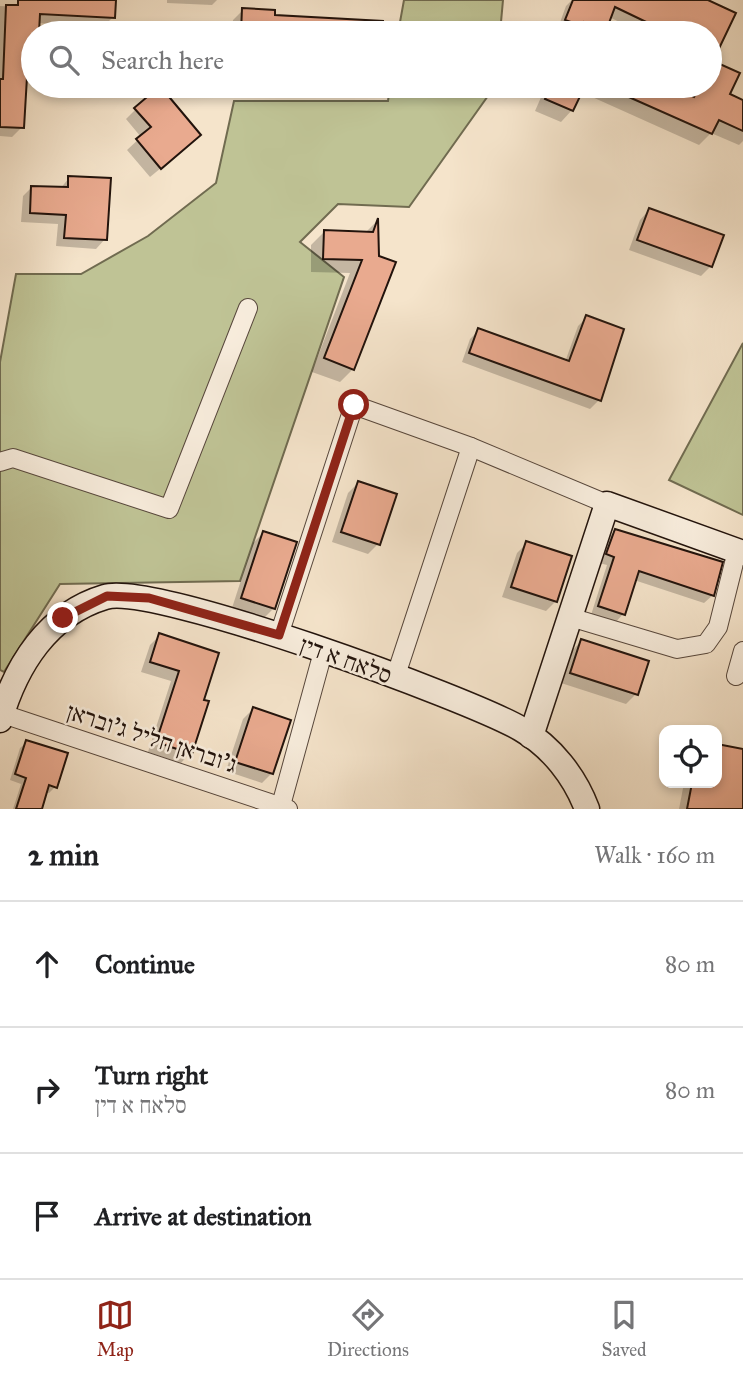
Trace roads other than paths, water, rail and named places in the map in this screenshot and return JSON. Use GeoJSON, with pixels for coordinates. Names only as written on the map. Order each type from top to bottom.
{"type":"FeatureCollection","features":[{"type":"Feature","properties":{"kind":"street"},"geometry":{"type":"LineString","coordinates":[[0,462],[12,458],[169,509],[248,308]]}},
{"type":"Feature","properties":{"kind":"street"},"geometry":{"type":"LineString","coordinates":[[279,635],[354,405],[471,447],[607,504],[740,552],[718,626],[706,644],[677,649],[570,617]]}},
{"type":"Feature","properties":{"kind":"street"},"geometry":{"type":"LineString","coordinates":[[395,678],[471,447]]}},
{"type":"Feature","properties":{"kind":"street"},"geometry":{"type":"LineString","coordinates":[[531,736],[607,504]]}},
{"type":"Feature","properties":{"kind":"street","name":"סלאח א דין"},"geometry":{"type":"LineString","coordinates":[[1,715],[25,657],[63,618],[107,596],[149,598],[279,635],[488,713],[531,736],[577,783],[587,809]]}},
{"type":"Feature","properties":{"kind":"street"},"geometry":{"type":"LineString","coordinates":[[283,808],[323,652]]}},
{"type":"Feature","properties":{"kind":"street"},"geometry":{"type":"LineString","coordinates":[[736,676],[743,652]]}},
{"type":"Feature","properties":{"kind":"street","name":"ג'ובראן חליל ג'ובראן"},"geometry":{"type":"LineString","coordinates":[[1,715],[283,808]]}}]}
